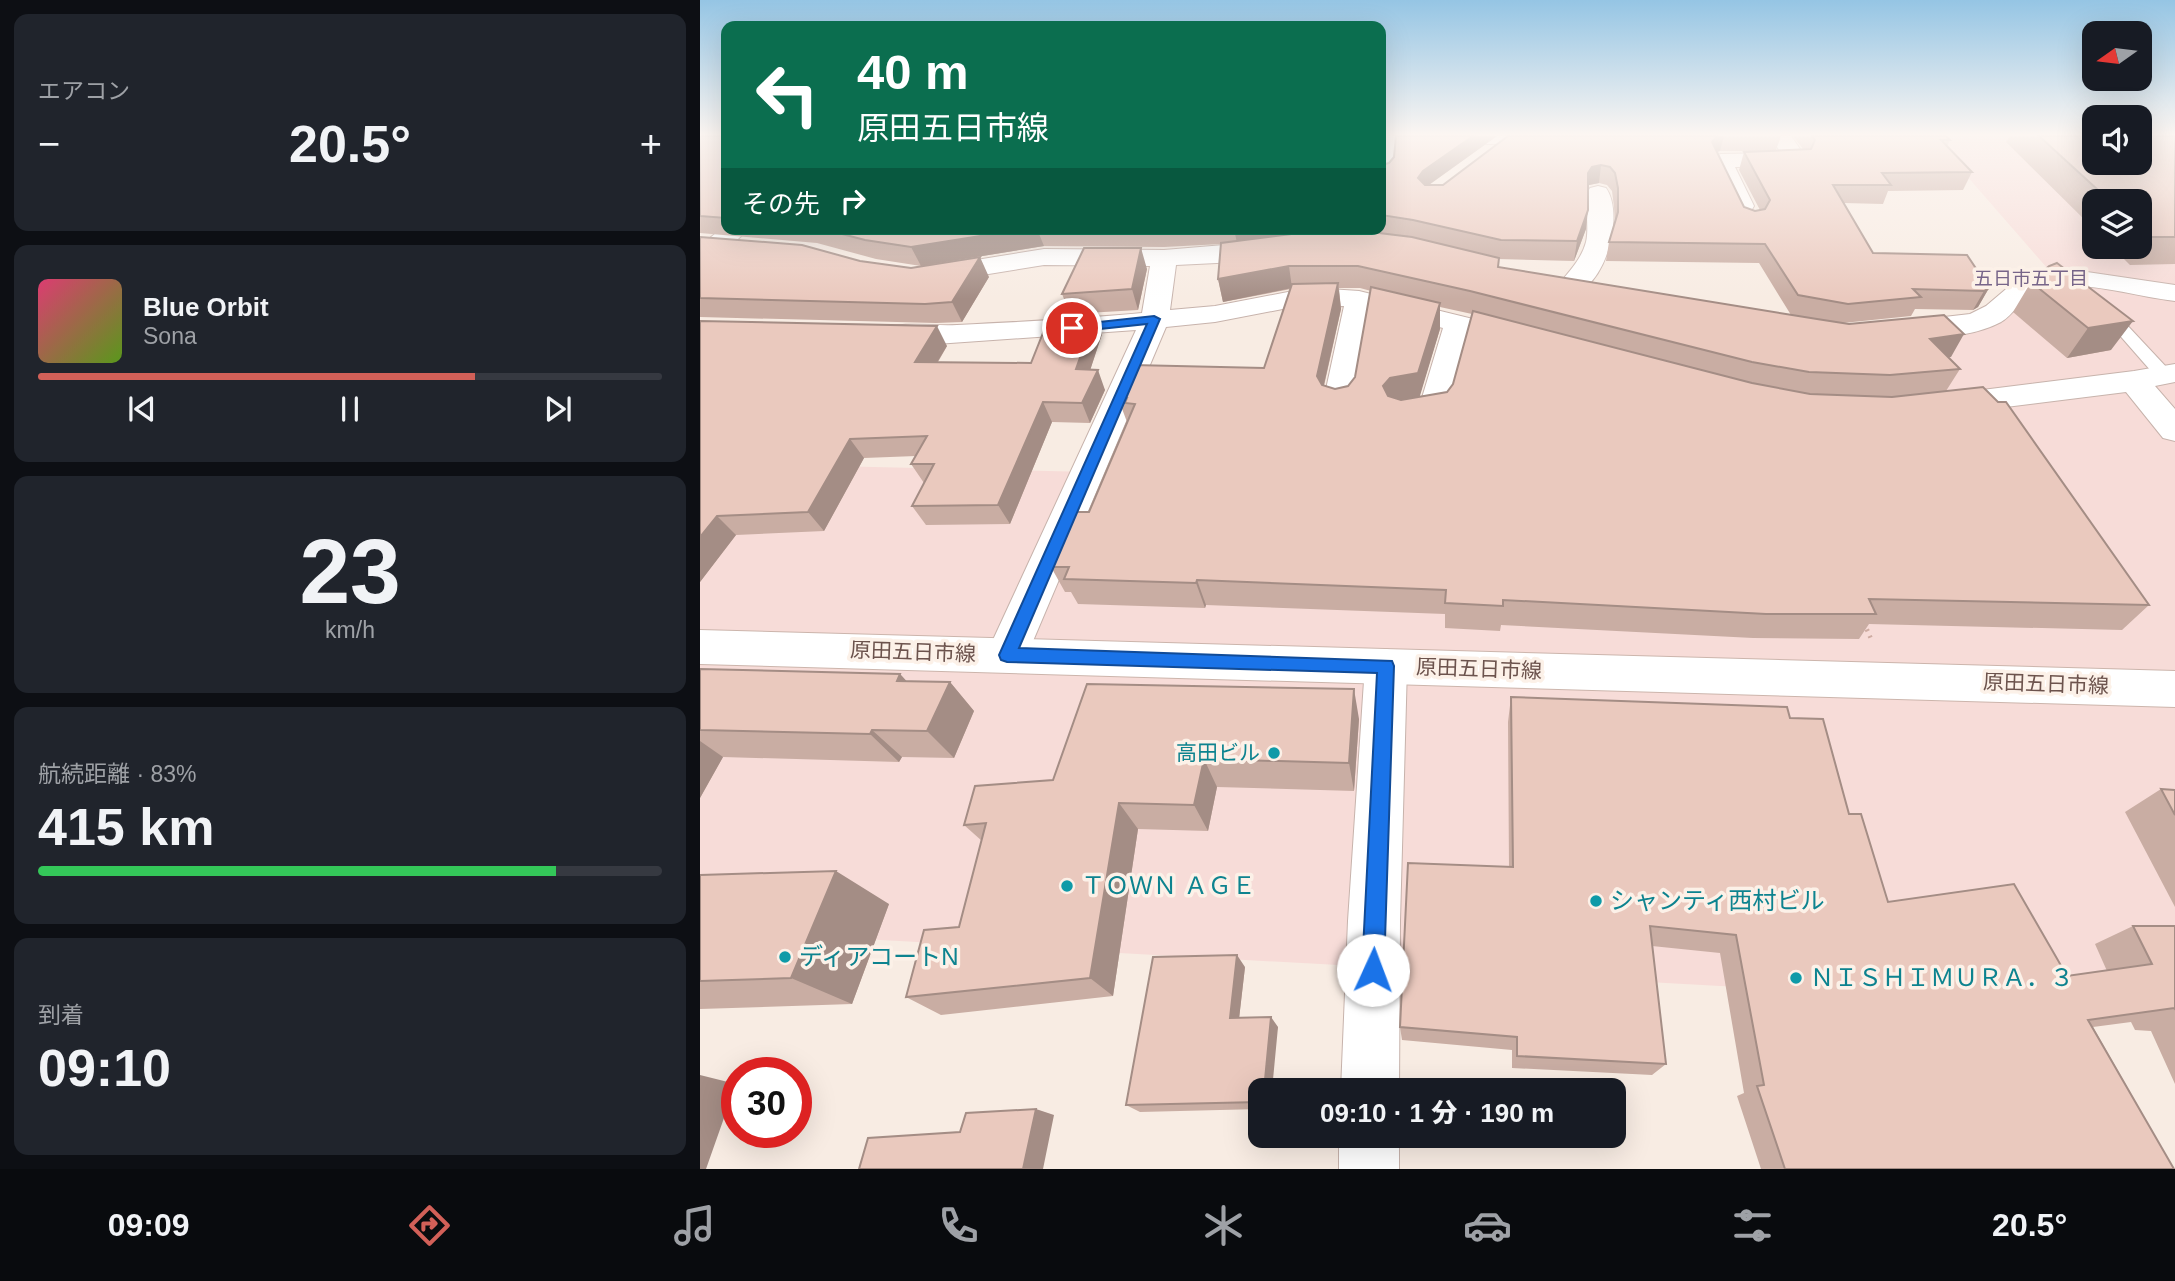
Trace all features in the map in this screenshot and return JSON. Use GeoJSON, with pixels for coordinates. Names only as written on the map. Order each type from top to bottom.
{"type":"FeatureCollection","features":[{"type":"Feature","properties":{"kind":"street"},"geometry":{"type":"LineString","coordinates":[[1735,191],[1749,220]]}},
{"type":"Feature","properties":{"kind":"street"},"geometry":{"type":"LineString","coordinates":[[1598,192],[1602,229],[1597,248],[1586,270],[1557,284],[1603,296]]}},
{"type":"Feature","properties":{"kind":"street"},"geometry":{"type":"LineString","coordinates":[[1082,256],[1089,235]]}},
{"type":"Feature","properties":{"kind":"street"},"geometry":{"type":"LineString","coordinates":[[705,250],[745,239]]}},
{"type":"Feature","properties":{"kind":"street"},"geometry":{"type":"LineString","coordinates":[[909,275],[921,277],[1044,257],[1164,258],[1237,254],[1304,244]]}},
{"type":"Feature","properties":{"kind":"street"},"geometry":{"type":"LineString","coordinates":[[1007,655],[1154,319],[1164,258]]}},
{"type":"Feature","properties":{"kind":"street"},"geometry":{"type":"LineString","coordinates":[[1876,333],[1979,321],[1994,314],[2020,288],[2035,281],[2078,280],[2175,293]]}},
{"type":"Feature","properties":{"kind":"street"},"geometry":{"type":"LineString","coordinates":[[858,334],[936,335],[1072,328],[1215,314],[1293,299],[1359,299],[1545,345]]}},
{"type":"Feature","properties":{"kind":"street"},"geometry":{"type":"LineString","coordinates":[[1332,393],[1359,299]]}},
{"type":"Feature","properties":{"kind":"street"},"geometry":{"type":"LineString","coordinates":[[1433,414],[1459,322]]}},
{"type":"Feature","properties":{"kind":"street"},"geometry":{"type":"LineString","coordinates":[[1918,407],[2158,377],[2175,430]]}},
{"type":"Feature","properties":{"kind":"street","name":"原田五日市線"},"geometry":{"type":"LineString","coordinates":[[700,647],[2175,688]]}},
{"type":"Feature","properties":{"kind":"street"},"geometry":{"type":"LineString","coordinates":[[1370,1078],[1374,921],[1386,666]]}},
{"type":"Feature","properties":{"kind":"street"},"geometry":{"type":"LineString","coordinates":[[1368,1169],[1369,1148]]}},
{"type":"Feature","properties":{"kind":"lane"},"geometry":{"type":"LineString","coordinates":[[2078,280],[2158,377]]}},
{"type":"Feature","properties":{"kind":"path"},"geometry":{"type":"LineString","coordinates":[[1863,620],[1873,645]]}},
{"type":"Feature","properties":{"kind":"shaded area"},"geometry":{"type":"Polygon","coordinates":[[[1980,191],[2082,191],[2082,259],[2152,259],[2152,191],[2175,191],[2175,1011],[700,930],[700,463],[1527,482],[1979,327],[2019,301],[2061,284],[1980,191]]]}},
{"type":"Feature","properties":{"kind":"building"},"geometry":{"type":"Polygon","coordinates":[[[700,191],[721,191],[721,218],[700,216],[700,191]]]}},
{"type":"Feature","properties":{"kind":"building"},"geometry":{"type":"Polygon","coordinates":[[[1386,191],[1588,191],[1588,210],[1577,241],[1501,240],[1386,216],[1386,191]]]}},
{"type":"Feature","properties":{"kind":"building"},"geometry":{"type":"Polygon","coordinates":[[[1618,191],[1736,191],[1744,207],[1755,211],[1765,209],[1770,200],[1765,191],[1836,191],[1873,253],[1967,255],[1989,288],[1984,291],[1913,289],[1921,297],[1848,304],[1798,295],[1765,244],[1609,242],[1618,212],[1618,191]]]}},
{"type":"Feature","properties":{"kind":"building"},"geometry":{"type":"Polygon","coordinates":[[[2152,191],[2175,191],[2175,237],[2152,237],[2152,191]]]}},
{"type":"Feature","properties":{"kind":"building"},"geometry":{"type":"Polygon","coordinates":[[[1386,234],[1412,237],[1499,258],[1498,267],[1849,324],[1944,315],[1964,334],[1930,339],[1960,369],[1890,375],[1809,372],[1752,362],[1470,291],[1358,266],[1289,266],[1218,279],[1221,243],[1284,235],[1386,234]]]}},
{"type":"Feature","properties":{"kind":"building"},"geometry":{"type":"Polygon","coordinates":[[[846,235],[987,235],[911,247],[846,235]]]}},
{"type":"Feature","properties":{"kind":"building"},"geometry":{"type":"Polygon","coordinates":[[[700,237],[802,245],[860,261],[911,268],[980,257],[952,302],[925,304],[700,298],[700,237]]]}},
{"type":"Feature","properties":{"kind":"building"},"geometry":{"type":"Polygon","coordinates":[[[1084,248],[1141,248],[1132,289],[1062,294],[1084,248]]]}},
{"type":"Feature","properties":{"kind":"building"},"geometry":{"type":"Polygon","coordinates":[[[2057,263],[2133,321],[2088,328],[2031,282],[2049,266],[2057,263]]]}},
{"type":"Feature","properties":{"kind":"building"},"geometry":{"type":"Polygon","coordinates":[[[1338,283],[1317,376],[1322,385],[1335,389],[1348,386],[1355,377],[1371,287],[1440,303],[1418,373],[1390,378],[1383,386],[1388,396],[1401,400],[1447,392],[1453,384],[1473,311],[1752,383],[1810,394],[1892,397],[1983,387],[1998,402],[2006,402],[2149,605],[1869,599],[1876,614],[1766,614],[1503,600],[1503,606],[1445,603],[1446,590],[1197,580],[1196,583],[1064,579],[1069,567],[1051,567],[1075,512],[1089,512],[1135,404],[1125,403],[1127,398],[1118,398],[1133,365],[1264,368],[1292,284],[1338,283]]]}},
{"type":"Feature","properties":{"kind":"building"},"geometry":{"type":"Polygon","coordinates":[[[1095,315],[1076,369],[1098,370],[1082,403],[1043,402],[998,505],[912,506],[934,464],[911,464],[927,436],[850,439],[808,512],[717,516],[700,537],[700,321],[937,326],[915,362],[1031,363],[1049,318],[1095,315]]]}},
{"type":"Feature","properties":{"kind":"building"},"geometry":{"type":"Polygon","coordinates":[[[700,669],[900,674],[897,681],[950,682],[927,731],[872,730],[870,734],[700,730],[700,669]]]}},
{"type":"Feature","properties":{"kind":"building"},"geometry":{"type":"Polygon","coordinates":[[[1087,684],[1354,689],[1349,763],[1204,759],[1194,805],[1119,803],[1090,978],[906,997],[924,930],[959,927],[986,823],[964,825],[975,786],[1053,780],[1087,684]]]}},
{"type":"Feature","properties":{"kind":"building"},"geometry":{"type":"Polygon","coordinates":[[[1511,697],[1787,707],[1790,718],[1823,719],[1849,814],[1861,814],[1888,902],[2014,884],[2067,976],[2152,964],[2133,926],[2175,926],[2175,1009],[2088,1020],[2174,1169],[1785,1169],[1757,1086],[1764,1085],[1736,935],[1650,926],[1666,1064],[1517,1056],[1517,1037],[1400,1027],[1408,863],[1513,867],[1511,697]]]}},
{"type":"Feature","properties":{"kind":"building"},"geometry":{"type":"Polygon","coordinates":[[[2161,789],[2175,790],[2175,815],[2161,789]]]}},
{"type":"Feature","properties":{"kind":"building"},"geometry":{"type":"Polygon","coordinates":[[[836,871],[791,978],[700,981],[700,875],[836,871]]]}},
{"type":"Feature","properties":{"kind":"building"},"geometry":{"type":"Polygon","coordinates":[[[1237,955],[1230,1018],[1271,1017],[1265,1078],[1248,1078],[1248,1102],[1126,1105],[1153,957],[1237,955]]]}},
{"type":"Feature","properties":{"kind":"building"},"geometry":{"type":"Polygon","coordinates":[[[1036,1109],[1023,1169],[859,1169],[868,1138],[960,1132],[966,1113],[1036,1109]]]}},
{"type":"Feature","properties":{"kind":"place","name":"高田ビル"},"geometry":{"type":"Point","coordinates":[1274,753]}},
{"type":"Feature","properties":{"kind":"place","name":"ＴＯＷＮ ＡＧＥ"},"geometry":{"type":"Point","coordinates":[1067,886]}},
{"type":"Feature","properties":{"kind":"place","name":"シャンティ西村ビル"},"geometry":{"type":"Point","coordinates":[1596,901]}},
{"type":"Feature","properties":{"kind":"place","name":"ディアコートN"},"geometry":{"type":"Point","coordinates":[785,957]}},
{"type":"Feature","properties":{"kind":"place","name":"ＮＩＳＨＩＭＵＲＡ．３"},"geometry":{"type":"Point","coordinates":[1796,978]}},
{"type":"Feature","properties":{"kind":"district","name":"五日市五丁目"},"geometry":{"type":"Point","coordinates":[2031,278]}},
{"type":"Feature","properties":{"kind":"route"},"geometry":{"type":"LineString","coordinates":[[1072,328],[1154,319],[1007,655],[1386,666],[1373,970]]}}]}
